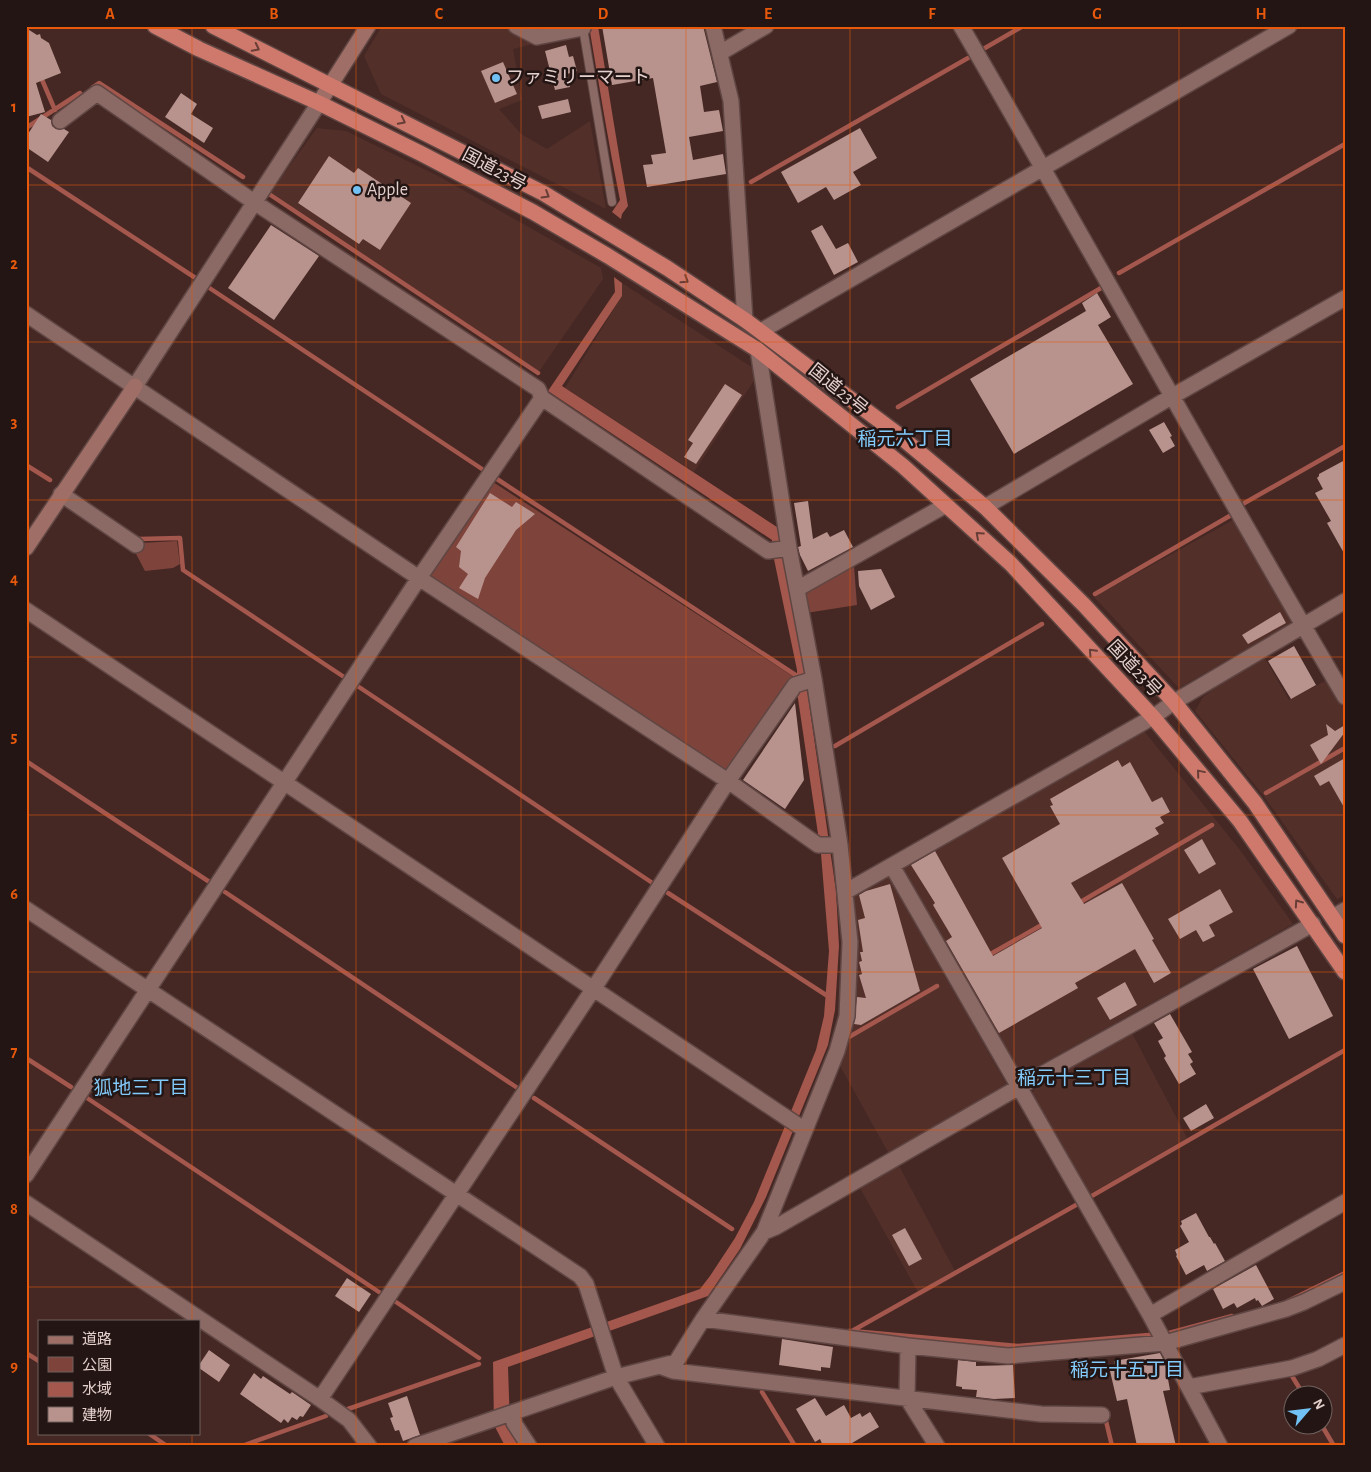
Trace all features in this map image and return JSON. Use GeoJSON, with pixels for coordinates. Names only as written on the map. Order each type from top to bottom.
{"type":"FeatureCollection","features":[{"type":"Feature","properties":{"kind":"highway","name":"国道23号"},"geometry":{"type":"LineString","coordinates":[[155,26],[199,49],[319,103],[533,212],[608,256],[758,350],[903,466],[1010,564],[1152,717],[1240,821],[1345,972]]}},
{"type":"Feature","properties":{"kind":"highway","name":"国道23号"},"geometry":{"type":"LineString","coordinates":[[213,26],[543,193],[667,268],[761,330],[896,433],[985,507],[1084,605],[1174,702],[1255,803],[1339,913],[1345,936]]}},
{"type":"Feature","properties":{"kind":"street"},"geometry":{"type":"LineString","coordinates":[[26,548],[135,386],[368,26]]}},
{"type":"Feature","properties":{"kind":"street"},"geometry":{"type":"LineString","coordinates":[[516,26],[537,37],[582,27]]}},
{"type":"Feature","properties":{"kind":"street"},"geometry":{"type":"LineString","coordinates":[[713,26],[731,101],[745,320]]}},
{"type":"Feature","properties":{"kind":"street"},"geometry":{"type":"LineString","coordinates":[[720,53],[766,26]]}},
{"type":"Feature","properties":{"kind":"street"},"geometry":{"type":"LineString","coordinates":[[961,26],[1044,168],[1171,397],[1345,697]]}},
{"type":"Feature","properties":{"kind":"street"},"geometry":{"type":"LineString","coordinates":[[761,330],[1289,26]]}},
{"type":"Feature","properties":{"kind":"street"},"geometry":{"type":"LineString","coordinates":[[60,121],[97,93],[254,202],[538,389],[542,398],[768,551],[789,548]]}},
{"type":"Feature","properties":{"kind":"street"},"geometry":{"type":"LineString","coordinates":[[985,507],[1171,397],[1345,298]]}},
{"type":"Feature","properties":{"kind":"street"},"geometry":{"type":"LineString","coordinates":[[26,314],[419,578],[728,781],[818,844],[840,845]]}},
{"type":"Feature","properties":{"kind":"street"},"geometry":{"type":"LineString","coordinates":[[415,1446],[616,1377],[676,1362],[703,1319],[764,1232],[837,1051],[847,1016],[850,942],[840,845],[814,679],[789,548],[758,350]]}},
{"type":"Feature","properties":{"kind":"street"},"geometry":{"type":"LineString","coordinates":[[26,1174],[419,578],[542,398]]}},
{"type":"Feature","properties":{"kind":"street"},"geometry":{"type":"LineString","coordinates":[[61,494],[136,545]]}},
{"type":"Feature","properties":{"kind":"street"},"geometry":{"type":"LineString","coordinates":[[797,589],[946,505]]}},
{"type":"Feature","properties":{"kind":"street"},"geometry":{"type":"LineString","coordinates":[[845,892],[1152,717],[1302,625],[1345,601]]}},
{"type":"Feature","properties":{"kind":"street"},"geometry":{"type":"LineString","coordinates":[[26,610],[805,1130]]}},
{"type":"Feature","properties":{"kind":"street"},"geometry":{"type":"LineString","coordinates":[[320,1399],[594,988],[728,781],[795,685],[814,679]]}},
{"type":"Feature","properties":{"kind":"street"},"geometry":{"type":"LineString","coordinates":[[892,866],[1150,1315],[1220,1446]]}},
{"type":"Feature","properties":{"kind":"street"},"geometry":{"type":"LineString","coordinates":[[26,909],[580,1276],[586,1284],[616,1377],[657,1446]]}},
{"type":"Feature","properties":{"kind":"street"},"geometry":{"type":"LineString","coordinates":[[764,1232],[776,1227],[1019,1087],[1313,924]]}},
{"type":"Feature","properties":{"kind":"street"},"geometry":{"type":"LineString","coordinates":[[1150,1315],[1345,1202]]}},
{"type":"Feature","properties":{"kind":"street"},"geometry":{"type":"LineString","coordinates":[[26,1203],[320,1399],[349,1420],[369,1446]]}},
{"type":"Feature","properties":{"kind":"street"},"geometry":{"type":"LineString","coordinates":[[703,1319],[908,1346],[1008,1356],[1165,1343],[1286,1309],[1345,1282]]}},
{"type":"Feature","properties":{"kind":"street"},"geometry":{"type":"LineString","coordinates":[[1189,1387],[1292,1368],[1318,1359],[1345,1345]]}},
{"type":"Feature","properties":{"kind":"street"},"geometry":{"type":"LineString","coordinates":[[908,1346],[907,1398],[936,1445]]}},
{"type":"Feature","properties":{"kind":"street"},"geometry":{"type":"LineString","coordinates":[[659,1366],[673,1371],[1041,1414],[1102,1415]]}},
{"type":"Feature","properties":{"kind":"street"},"geometry":{"type":"LineString","coordinates":[[514,1412],[514,1423],[529,1446]]}},
{"type":"Feature","properties":{"kind":"lane"},"geometry":{"type":"LineString","coordinates":[[582,27],[612,202]]}},
{"type":"Feature","properties":{"kind":"shaded area"},"geometry":{"type":"Polygon","coordinates":[[[382,26],[504,26],[537,43],[513,49],[522,100],[499,109],[521,134],[547,149],[590,121],[606,209],[381,94],[364,56],[382,26]]]}},
{"type":"Feature","properties":{"kind":"shaded area"},"geometry":{"type":"Polygon","coordinates":[[[317,128],[346,131],[440,177],[601,268],[603,279],[538,373],[269,194],[317,128]]]}},
{"type":"Feature","properties":{"kind":"shaded area"},"geometry":{"type":"Polygon","coordinates":[[[622,283],[753,368],[755,379],[694,472],[565,388],[622,296],[622,283]]]}},
{"type":"Feature","properties":{"kind":"shaded area"},"geometry":{"type":"Polygon","coordinates":[[[1235,519],[1292,622],[1179,688],[1094,597],[1235,519]]]}},
{"type":"Feature","properties":{"kind":"shaded area"},"geometry":{"type":"Polygon","coordinates":[[[1264,657],[1289,700],[1327,680],[1345,711],[1345,895],[1337,899],[1263,795],[1195,711],[1203,697],[1221,683],[1264,657]]]}},
{"type":"Feature","properties":{"kind":"shaded area"},"geometry":{"type":"Polygon","coordinates":[[[1144,731],[1240,850],[1293,924],[1020,1076],[900,868],[1144,731]]]}},
{"type":"Feature","properties":{"kind":"shaded area"},"geometry":{"type":"Polygon","coordinates":[[[887,874],[1007,1085],[889,1154],[839,1064],[852,894],[887,874]]]}},
{"type":"Feature","properties":{"kind":"shaded area"},"geometry":{"type":"Polygon","coordinates":[[[1132,1033],[1187,1138],[1088,1195],[1031,1095],[1036,1086],[1132,1033]]]}},
{"type":"Feature","properties":{"kind":"shaded area"},"geometry":{"type":"Polygon","coordinates":[[[897,1162],[957,1275],[920,1296],[859,1186],[897,1162]]]}},
{"type":"Feature","properties":{"kind":"green space"},"geometry":{"type":"Polygon","coordinates":[[[493,482],[794,677],[789,680],[727,771],[721,773],[432,579],[430,575],[493,482]]]}},
{"type":"Feature","properties":{"kind":"green space"},"geometry":{"type":"Polygon","coordinates":[[[177,541],[180,564],[173,568],[145,571],[134,550],[141,543],[177,541]]]}},
{"type":"Feature","properties":{"kind":"green space"},"geometry":{"type":"Polygon","coordinates":[[[854,566],[857,605],[806,613],[803,592],[854,566]]]}},
{"type":"Feature","properties":{"kind":"water"},"geometry":{"type":"Polygon","coordinates":[[[589,26],[598,26],[628,206],[621,219],[612,212],[620,200],[589,26]]]}},
{"type":"Feature","properties":{"kind":"water"},"geometry":{"type":"Polygon","coordinates":[[[614,277],[622,283],[622,296],[562,386],[780,529],[808,673],[807,689],[836,891],[839,946],[835,1010],[828,1045],[766,1197],[740,1249],[708,1296],[508,1367],[510,1426],[522,1446],[505,1446],[494,1425],[493,1362],[700,1289],[710,1276],[735,1238],[754,1202],[816,1050],[824,1016],[829,951],[821,854],[797,692],[797,670],[774,559],[772,540],[548,391],[615,292],[614,277]]]}},
{"type":"Feature","properties":{"kind":"building"},"geometry":{"type":"Polygon","coordinates":[[[602,26],[703,26],[717,82],[700,86],[704,112],[719,110],[723,131],[689,137],[693,160],[723,154],[726,174],[647,187],[643,165],[653,164],[651,155],[666,153],[653,78],[612,85],[602,26]]]}},
{"type":"Feature","properties":{"kind":"building"},"geometry":{"type":"Polygon","coordinates":[[[26,28],[37,35],[40,34],[41,38],[49,43],[61,73],[36,83],[45,112],[26,117],[26,28]]]}},
{"type":"Feature","properties":{"kind":"building"},"geometry":{"type":"Polygon","coordinates":[[[566,45],[569,57],[573,56],[577,71],[567,74],[570,87],[555,90],[545,51],[566,45]]]}},
{"type":"Feature","properties":{"kind":"building"},"geometry":{"type":"Polygon","coordinates":[[[503,62],[517,94],[495,103],[481,71],[503,62]]]}},
{"type":"Feature","properties":{"kind":"building"},"geometry":{"type":"Polygon","coordinates":[[[181,93],[197,104],[191,114],[213,128],[204,143],[165,117],[181,93]]]}},
{"type":"Feature","properties":{"kind":"building"},"geometry":{"type":"Polygon","coordinates":[[[568,99],[571,112],[542,119],[538,106],[568,99]]]}},
{"type":"Feature","properties":{"kind":"building"},"geometry":{"type":"Polygon","coordinates":[[[41,114],[51,120],[52,126],[56,129],[64,129],[69,132],[48,162],[26,147],[26,137],[41,114]]]}},
{"type":"Feature","properties":{"kind":"building"},"geometry":{"type":"Polygon","coordinates":[[[860,128],[877,158],[853,172],[861,185],[834,200],[826,187],[798,203],[781,172],[860,128]]]}},
{"type":"Feature","properties":{"kind":"building"},"geometry":{"type":"Polygon","coordinates":[[[329,156],[354,173],[358,168],[411,203],[380,250],[363,239],[359,244],[298,203],[329,156]]]}},
{"type":"Feature","properties":{"kind":"building"},"geometry":{"type":"Polygon","coordinates":[[[271,225],[319,256],[274,320],[228,288],[271,225]]]}},
{"type":"Feature","properties":{"kind":"building"},"geometry":{"type":"Polygon","coordinates":[[[822,225],[836,249],[848,243],[858,262],[834,275],[811,231],[822,225]]]}},
{"type":"Feature","properties":{"kind":"building"},"geometry":{"type":"Polygon","coordinates":[[[1097,293],[1111,317],[1098,325],[1133,384],[1014,454],[970,379],[1086,311],[1082,303],[1097,293]]]}},
{"type":"Feature","properties":{"kind":"building"},"geometry":{"type":"Polygon","coordinates":[[[725,384],[742,395],[696,464],[684,457],[693,443],[688,440],[725,384]]]}},
{"type":"Feature","properties":{"kind":"building"},"geometry":{"type":"Polygon","coordinates":[[[1164,422],[1175,446],[1163,453],[1149,430],[1164,422]]]}},
{"type":"Feature","properties":{"kind":"building"},"geometry":{"type":"Polygon","coordinates":[[[1345,460],[1345,555],[1327,523],[1331,521],[1315,493],[1323,489],[1317,478],[1319,474],[1345,460]]]}},
{"type":"Feature","properties":{"kind":"building"},"geometry":{"type":"Polygon","coordinates":[[[490,493],[512,507],[516,502],[535,514],[516,530],[485,578],[478,599],[459,588],[468,574],[459,567],[461,551],[456,547],[490,493]]]}},
{"type":"Feature","properties":{"kind":"building"},"geometry":{"type":"Polygon","coordinates":[[[808,501],[813,539],[827,532],[830,537],[844,530],[853,547],[808,571],[798,547],[801,546],[794,503],[808,501]]]}},
{"type":"Feature","properties":{"kind":"building"},"geometry":{"type":"Polygon","coordinates":[[[881,569],[895,597],[871,610],[859,586],[858,571],[881,569]]]}},
{"type":"Feature","properties":{"kind":"building"},"geometry":{"type":"Polygon","coordinates":[[[1280,612],[1286,623],[1248,644],[1242,635],[1280,612]]]}},
{"type":"Feature","properties":{"kind":"building"},"geometry":{"type":"Polygon","coordinates":[[[1294,646],[1316,685],[1291,699],[1268,661],[1294,646]]]}},
{"type":"Feature","properties":{"kind":"building"},"geometry":{"type":"Polygon","coordinates":[[[795,703],[804,780],[785,809],[743,780],[795,703]]]}},
{"type":"Feature","properties":{"kind":"building"},"geometry":{"type":"Polygon","coordinates":[[[1326,724],[1335,731],[1345,725],[1345,732],[1321,764],[1310,745],[1328,735],[1326,724]]]}},
{"type":"Feature","properties":{"kind":"building"},"geometry":{"type":"Polygon","coordinates":[[[1345,758],[1345,809],[1329,781],[1320,786],[1314,776],[1345,758]]]}},
{"type":"Feature","properties":{"kind":"building"},"geometry":{"type":"Polygon","coordinates":[[[1118,760],[1122,767],[1130,762],[1152,802],[1162,797],[1170,812],[1160,817],[1164,823],[1155,828],[1159,834],[1071,883],[1084,904],[1122,883],[1171,973],[1154,983],[1135,949],[1075,983],[1078,988],[999,1033],[946,941],[952,937],[933,905],[935,903],[911,865],[935,851],[993,956],[1042,928],[1002,858],[1060,824],[1050,806],[1053,805],[1050,799],[1118,760]]]}},
{"type":"Feature","properties":{"kind":"building"},"geometry":{"type":"Polygon","coordinates":[[[1202,839],[1216,864],[1199,874],[1184,850],[1202,839]]]}},
{"type":"Feature","properties":{"kind":"building"},"geometry":{"type":"Polygon","coordinates":[[[890,884],[920,991],[861,1025],[854,1024],[857,997],[866,998],[859,975],[862,974],[859,962],[862,961],[860,952],[863,952],[858,920],[865,918],[859,895],[890,884]]]}},
{"type":"Feature","properties":{"kind":"building"},"geometry":{"type":"Polygon","coordinates":[[[1220,889],[1233,912],[1209,925],[1215,936],[1203,942],[1196,930],[1180,939],[1168,919],[1220,889]]]}},
{"type":"Feature","properties":{"kind":"building"},"geometry":{"type":"Polygon","coordinates":[[[1297,946],[1333,1016],[1289,1039],[1253,969],[1297,946]]]}},
{"type":"Feature","properties":{"kind":"building"},"geometry":{"type":"Polygon","coordinates":[[[1125,982],[1137,1005],[1110,1020],[1097,998],[1125,982]]]}},
{"type":"Feature","properties":{"kind":"building"},"geometry":{"type":"Polygon","coordinates":[[[1170,1014],[1192,1052],[1188,1054],[1193,1062],[1190,1064],[1196,1074],[1179,1084],[1164,1058],[1166,1056],[1158,1041],[1163,1038],[1154,1023],[1170,1014]]]}},
{"type":"Feature","properties":{"kind":"building"},"geometry":{"type":"Polygon","coordinates":[[[1206,1104],[1214,1118],[1191,1131],[1183,1118],[1206,1104]]]}},
{"type":"Feature","properties":{"kind":"building"},"geometry":{"type":"Polygon","coordinates":[[[1196,1213],[1225,1261],[1207,1271],[1204,1265],[1186,1275],[1176,1256],[1175,1250],[1189,1242],[1180,1226],[1182,1224],[1181,1221],[1196,1213]]]}},
{"type":"Feature","properties":{"kind":"building"},"geometry":{"type":"Polygon","coordinates":[[[905,1228],[922,1259],[909,1266],[892,1235],[905,1228]]]}},
{"type":"Feature","properties":{"kind":"building"},"geometry":{"type":"Polygon","coordinates":[[[1256,1265],[1274,1299],[1262,1306],[1255,1298],[1237,1308],[1234,1303],[1223,1309],[1213,1289],[1256,1265]]]}},
{"type":"Feature","properties":{"kind":"building"},"geometry":{"type":"Polygon","coordinates":[[[347,1278],[371,1294],[359,1312],[335,1296],[347,1278]]]}},
{"type":"Feature","properties":{"kind":"building"},"geometry":{"type":"Polygon","coordinates":[[[782,1339],[833,1347],[830,1368],[821,1367],[821,1371],[779,1365],[782,1339]]]}},
{"type":"Feature","properties":{"kind":"building"},"geometry":{"type":"Polygon","coordinates":[[[209,1350],[230,1365],[219,1382],[200,1369],[200,1364],[209,1350]]]}},
{"type":"Feature","properties":{"kind":"building"},"geometry":{"type":"Polygon","coordinates":[[[1160,1353],[1165,1363],[1170,1390],[1163,1391],[1176,1446],[1137,1446],[1127,1399],[1117,1401],[1110,1371],[1115,1370],[1114,1361],[1160,1353]]]}},
{"type":"Feature","properties":{"kind":"building"},"geometry":{"type":"Polygon","coordinates":[[[958,1360],[976,1362],[976,1366],[1013,1365],[1015,1398],[994,1399],[976,1397],[977,1390],[962,1389],[962,1387],[956,1386],[958,1360]]]}},
{"type":"Feature","properties":{"kind":"building"},"geometry":{"type":"Polygon","coordinates":[[[254,1373],[261,1379],[263,1376],[290,1394],[292,1392],[311,1405],[303,1417],[300,1416],[297,1420],[292,1417],[288,1423],[284,1419],[281,1423],[240,1394],[254,1373]]]}},
{"type":"Feature","properties":{"kind":"building"},"geometry":{"type":"Polygon","coordinates":[[[407,1396],[420,1435],[403,1441],[399,1430],[395,1431],[390,1418],[393,1417],[388,1403],[407,1396]]]}},
{"type":"Feature","properties":{"kind":"building"},"geometry":{"type":"Polygon","coordinates":[[[815,1398],[826,1416],[844,1405],[851,1418],[860,1413],[862,1417],[870,1412],[879,1427],[847,1446],[823,1446],[820,1439],[815,1442],[796,1409],[815,1398]]]}},
{"type":"Feature","properties":{"kind":"waterway"},"geometry":{"type":"LineString","coordinates":[[985,48],[1023,26]]}},
{"type":"Feature","properties":{"kind":"waterway"},"geometry":{"type":"LineString","coordinates":[[751,182],[968,58]]}},
{"type":"Feature","properties":{"kind":"waterway"},"geometry":{"type":"LineString","coordinates":[[40,75],[55,110]]}},
{"type":"Feature","properties":{"kind":"waterway"},"geometry":{"type":"LineString","coordinates":[[93,87],[99,83],[243,177]]}},
{"type":"Feature","properties":{"kind":"waterway"},"geometry":{"type":"LineString","coordinates":[[26,128],[80,93]]}},
{"type":"Feature","properties":{"kind":"waterway"},"geometry":{"type":"LineString","coordinates":[[1119,273],[1345,144]]}},
{"type":"Feature","properties":{"kind":"waterway"},"geometry":{"type":"LineString","coordinates":[[26,167],[194,277]]}},
{"type":"Feature","properties":{"kind":"waterway"},"geometry":{"type":"LineString","coordinates":[[269,194],[538,373]]}},
{"type":"Feature","properties":{"kind":"waterway"},"geometry":{"type":"LineString","coordinates":[[208,287],[482,469]]}},
{"type":"Feature","properties":{"kind":"waterway"},"geometry":{"type":"LineString","coordinates":[[898,407],[1101,288]]}},
{"type":"Feature","properties":{"kind":"waterway"},"geometry":{"type":"LineString","coordinates":[[1241,505],[1345,446]]}},
{"type":"Feature","properties":{"kind":"waterway"},"geometry":{"type":"LineString","coordinates":[[26,465],[50,480]]}},
{"type":"Feature","properties":{"kind":"waterway"},"geometry":{"type":"LineString","coordinates":[[497,479],[797,676]]}},
{"type":"Feature","properties":{"kind":"waterway"},"geometry":{"type":"LineString","coordinates":[[1095,594],[1233,514]]}},
{"type":"Feature","properties":{"kind":"waterway"},"geometry":{"type":"LineString","coordinates":[[136,538],[180,538],[183,570],[344,677]]}},
{"type":"Feature","properties":{"kind":"waterway"},"geometry":{"type":"LineString","coordinates":[[835,746],[1042,624]]}},
{"type":"Feature","properties":{"kind":"waterway"},"geometry":{"type":"LineString","coordinates":[[359,687],[651,882]]}},
{"type":"Feature","properties":{"kind":"waterway"},"geometry":{"type":"LineString","coordinates":[[1266,793],[1345,748]]}},
{"type":"Feature","properties":{"kind":"waterway"},"geometry":{"type":"LineString","coordinates":[[26,761],[208,881]]}},
{"type":"Feature","properties":{"kind":"waterway"},"geometry":{"type":"LineString","coordinates":[[1077,904],[1212,825]]}},
{"type":"Feature","properties":{"kind":"waterway"},"geometry":{"type":"LineString","coordinates":[[225,892],[516,1087]]}},
{"type":"Feature","properties":{"kind":"waterway"},"geometry":{"type":"LineString","coordinates":[[668,893],[826,995]]}},
{"type":"Feature","properties":{"kind":"waterway"},"geometry":{"type":"LineString","coordinates":[[987,956],[1045,923]]}},
{"type":"Feature","properties":{"kind":"waterway"},"geometry":{"type":"LineString","coordinates":[[849,1037],[937,986]]}},
{"type":"Feature","properties":{"kind":"waterway"},"geometry":{"type":"LineString","coordinates":[[1090,1197],[1345,1050]]}},
{"type":"Feature","properties":{"kind":"waterway"},"geometry":{"type":"LineString","coordinates":[[26,1058],[71,1087]]}},
{"type":"Feature","properties":{"kind":"waterway"},"geometry":{"type":"LineString","coordinates":[[87,1098],[379,1292]]}},
{"type":"Feature","properties":{"kind":"waterway"},"geometry":{"type":"LineString","coordinates":[[534,1098],[732,1229]]}},
{"type":"Feature","properties":{"kind":"waterway"},"geometry":{"type":"LineString","coordinates":[[848,1331],[852,1331],[1076,1205]]}},
{"type":"Feature","properties":{"kind":"waterway"},"geometry":{"type":"LineString","coordinates":[[1288,1301],[1345,1273]]}},
{"type":"Feature","properties":{"kind":"waterway"},"geometry":{"type":"LineString","coordinates":[[396,1302],[479,1358]]}},
{"type":"Feature","properties":{"kind":"waterway"},"geometry":{"type":"LineString","coordinates":[[1169,1333],[1232,1316]]}},
{"type":"Feature","properties":{"kind":"waterway"},"geometry":{"type":"LineString","coordinates":[[852,1331],[1018,1346],[1149,1335]]}},
{"type":"Feature","properties":{"kind":"waterway"},"geometry":{"type":"LineString","coordinates":[[26,1353],[38,1360]]}},
{"type":"Feature","properties":{"kind":"waterway"},"geometry":{"type":"LineString","coordinates":[[348,1409],[479,1364]]}},
{"type":"Feature","properties":{"kind":"waterway"},"geometry":{"type":"LineString","coordinates":[[1292,1376],[1297,1384]]}},
{"type":"Feature","properties":{"kind":"waterway"},"geometry":{"type":"LineString","coordinates":[[762,1392],[795,1446]]}},
{"type":"Feature","properties":{"kind":"waterway"},"geometry":{"type":"LineString","coordinates":[[242,1446],[326,1416]]}},
{"type":"Feature","properties":{"kind":"waterway"},"geometry":{"type":"LineString","coordinates":[[1106,1421],[1112,1446]]}},
{"type":"Feature","properties":{"kind":"waterway"},"geometry":{"type":"LineString","coordinates":[[149,1434],[167,1446]]}},
{"type":"Feature","properties":{"kind":"waterway"},"geometry":{"type":"LineString","coordinates":[[1327,1434],[1334,1446]]}},
{"type":"Feature","properties":{"kind":"place","name":"ファミリーマート"},"geometry":{"type":"Point","coordinates":[496,78]}},
{"type":"Feature","properties":{"kind":"place","name":"Apple"},"geometry":{"type":"Point","coordinates":[357,190]}},
{"type":"Feature","properties":{"kind":"district","name":"稲元六丁目"},"geometry":{"type":"Point","coordinates":[905,439]}},
{"type":"Feature","properties":{"kind":"district","name":"稲元十三丁目"},"geometry":{"type":"Point","coordinates":[1074,1078]}},
{"type":"Feature","properties":{"kind":"district","name":"狐地三丁目"},"geometry":{"type":"Point","coordinates":[141,1088]}},
{"type":"Feature","properties":{"kind":"district","name":"稲元十五丁目"},"geometry":{"type":"Point","coordinates":[1127,1370]}}]}
